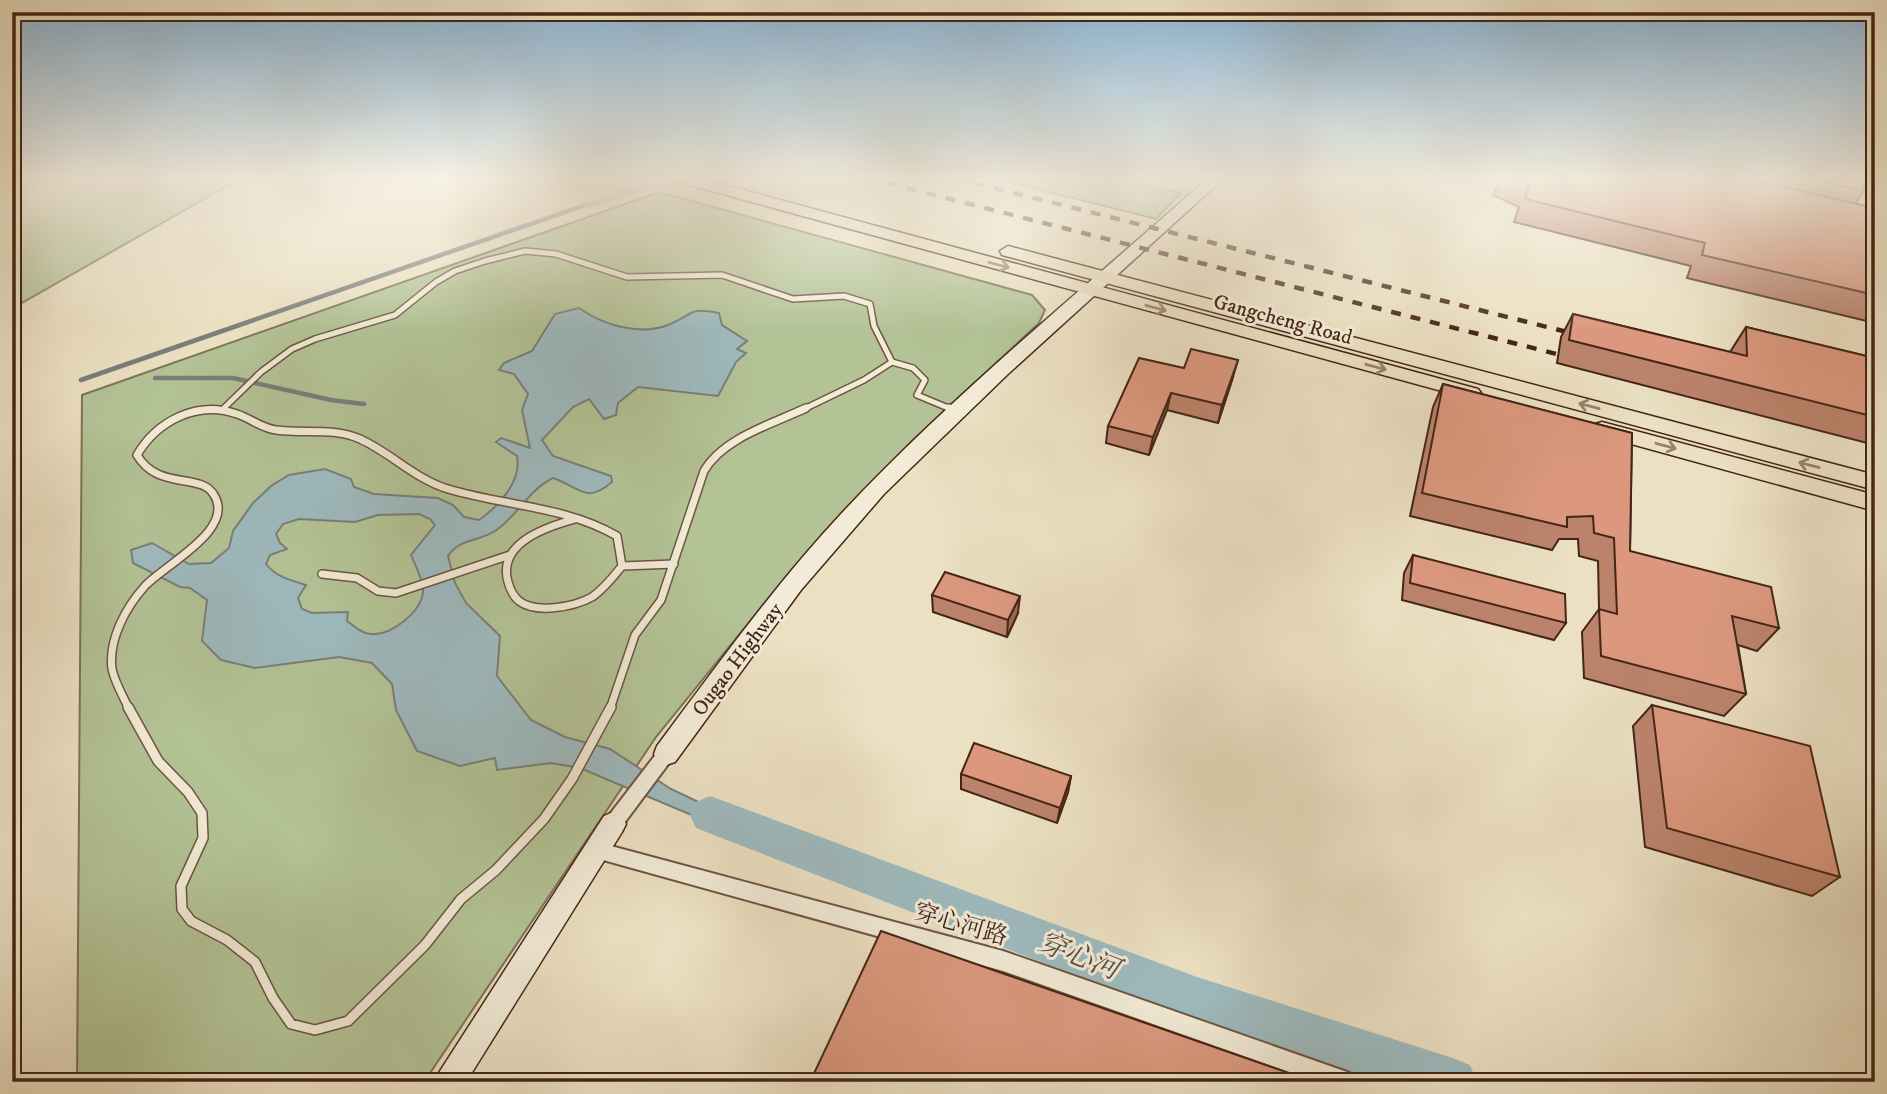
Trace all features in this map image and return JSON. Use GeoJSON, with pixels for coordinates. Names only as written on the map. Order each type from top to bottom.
{"type":"FeatureCollection","features":[{"type":"Feature","properties":{"kind":"main road","name":"Gangcheng Road"},"geometry":{"type":"LineString","coordinates":[[879,229],[1875,483]]}},
{"type":"Feature","properties":{"kind":"main road","name":"Gangcheng Road"},"geometry":{"type":"LineString","coordinates":[[911,229],[1875,503]]}},
{"type":"Feature","properties":{"kind":"street","name":"Ougao Highway"},"geometry":{"type":"LineString","coordinates":[[448,1082],[613,824],[777,604],[876,490],[1160,229]]}},
{"type":"Feature","properties":{"kind":"street","name":"穿心河路"},"geometry":{"type":"LineString","coordinates":[[596,850],[1003,961],[1347,1082]]}},
{"type":"Feature","properties":{"kind":"lane"},"geometry":{"type":"LineString","coordinates":[[223,409],[262,370],[305,342],[396,314],[412,305],[428,288],[448,274],[508,254],[542,249],[564,254],[606,273],[630,278],[721,275],[744,280],[792,300],[836,295],[855,298],[870,304],[874,326],[892,362],[912,368],[925,380],[917,395],[958,413]]}},
{"type":"Feature","properties":{"kind":"lane"},"geometry":{"type":"LineString","coordinates":[[510,555],[507,572],[509,587],[519,601],[541,608],[570,606],[589,600],[607,585],[622,566],[617,536],[603,526],[538,507],[433,483],[405,470],[382,450],[338,431],[271,430],[223,409],[200,410],[159,426],[144,440],[137,455],[142,468],[155,476],[199,482],[214,494],[218,504],[217,521],[204,539],[146,585],[113,643],[113,676],[159,761],[194,797],[203,815],[204,832],[181,891],[181,908],[191,921],[230,941],[260,967],[274,1000],[291,1024],[315,1030],[348,1021],[425,945],[461,899],[496,870],[544,819],[572,779],[608,715],[635,635],[661,600],[694,500],[711,459],[724,448],[864,380],[892,362]]}},
{"type":"Feature","properties":{"kind":"lane"},"geometry":{"type":"LineString","coordinates":[[322,574],[357,578],[377,591],[396,593],[510,555],[521,543],[539,531],[575,519]]}},
{"type":"Feature","properties":{"kind":"lane"},"geometry":{"type":"LineString","coordinates":[[622,566],[674,564]]}},
{"type":"Feature","properties":{"kind":"green space"},"geometry":{"type":"Polygon","coordinates":[[[12,229],[151,229],[13,308],[12,229]]]}},
{"type":"Feature","properties":{"kind":"green space"},"geometry":{"type":"Polygon","coordinates":[[[554,229],[793,229],[1032,295],[1045,310],[1039,323],[913,440],[793,568],[656,737],[424,1082],[77,1082],[82,395],[554,229]]]}},
{"type":"Feature","properties":{"kind":"water"},"geometry":{"type":"Polygon","coordinates":[[[579,308],[610,324],[645,329],[668,325],[696,311],[709,311],[719,313],[722,325],[747,341],[737,349],[746,353],[736,362],[718,396],[638,387],[618,403],[616,415],[604,419],[589,399],[573,407],[542,440],[553,456],[611,476],[612,482],[603,489],[589,493],[553,478],[537,489],[495,531],[458,546],[448,556],[455,583],[466,603],[500,636],[497,676],[531,720],[565,737],[610,749],[671,789],[713,809],[708,822],[580,768],[551,763],[497,770],[495,758],[460,766],[417,751],[396,710],[392,684],[372,663],[339,657],[255,668],[221,660],[202,641],[207,600],[190,588],[180,587],[133,563],[131,550],[152,543],[189,564],[211,563],[229,548],[233,531],[253,503],[271,486],[289,475],[325,469],[351,479],[354,487],[374,494],[438,498],[453,505],[464,517],[479,520],[501,500],[516,475],[517,456],[496,442],[501,438],[530,448],[522,410],[528,394],[514,374],[499,370],[504,363],[532,351],[555,314],[579,308]],[[419,514],[378,515],[355,522],[299,519],[283,524],[276,534],[287,549],[270,555],[266,564],[279,575],[306,585],[298,598],[302,609],[312,613],[348,612],[347,621],[358,629],[368,634],[379,634],[404,621],[421,600],[422,583],[411,555],[435,525],[430,519],[419,514]]]}},
{"type":"Feature","properties":{"kind":"building"},"geometry":{"type":"Polygon","coordinates":[[[1648,229],[1875,229],[1875,295],[1702,255],[1705,243],[1648,229]]]}},
{"type":"Feature","properties":{"kind":"building"},"geometry":{"type":"Polygon","coordinates":[[[1573,314],[1747,356],[1746,327],[1875,358],[1875,417],[1569,340],[1573,314]]]}},
{"type":"Feature","properties":{"kind":"building"},"geometry":{"type":"Polygon","coordinates":[[[1191,349],[1238,360],[1222,405],[1171,393],[1153,437],[1108,426],[1139,358],[1184,368],[1191,349]]]}},
{"type":"Feature","properties":{"kind":"building"},"geometry":{"type":"Polygon","coordinates":[[[1443,384],[1632,433],[1630,551],[1771,587],[1779,628],[1732,616],[1746,694],[1601,656],[1599,609],[1617,614],[1614,538],[1594,533],[1593,516],[1567,517],[1567,527],[1422,493],[1443,384]]]}},
{"type":"Feature","properties":{"kind":"building"},"geometry":{"type":"Polygon","coordinates":[[[1413,555],[1565,594],[1566,623],[1410,583],[1413,555]]]}},
{"type":"Feature","properties":{"kind":"building"},"geometry":{"type":"Polygon","coordinates":[[[945,572],[1020,596],[1008,620],[932,595],[945,572]]]}},
{"type":"Feature","properties":{"kind":"building"},"geometry":{"type":"Polygon","coordinates":[[[1652,705],[1810,746],[1840,877],[1667,828],[1652,705]]]}},
{"type":"Feature","properties":{"kind":"building"},"geometry":{"type":"Polygon","coordinates":[[[974,743],[1071,776],[1060,808],[961,774],[974,743]]]}},
{"type":"Feature","properties":{"kind":"building"},"geometry":{"type":"Polygon","coordinates":[[[881,931],[1312,1081],[1312,1082],[810,1082],[881,931]]]}},
{"type":"Feature","properties":{"kind":"waterway"},"geometry":{"type":"LineString","coordinates":[[81,380],[516,229]]}},
{"type":"Feature","properties":{"kind":"waterway"},"geometry":{"type":"LineString","coordinates":[[155,378],[233,378],[331,400],[364,404]]}},
{"type":"Feature","properties":{"kind":"waterway","name":"穿心河"},"geometry":{"type":"LineString","coordinates":[[710,815],[1197,1000],[1453,1082]]}},
{"type":"Feature","properties":{"kind":"railway"},"geometry":{"type":"LineString","coordinates":[[1068,229],[1576,359]]}},
{"type":"Feature","properties":{"kind":"railway"},"geometry":{"type":"LineString","coordinates":[[1158,229],[1583,336]]}}]}
